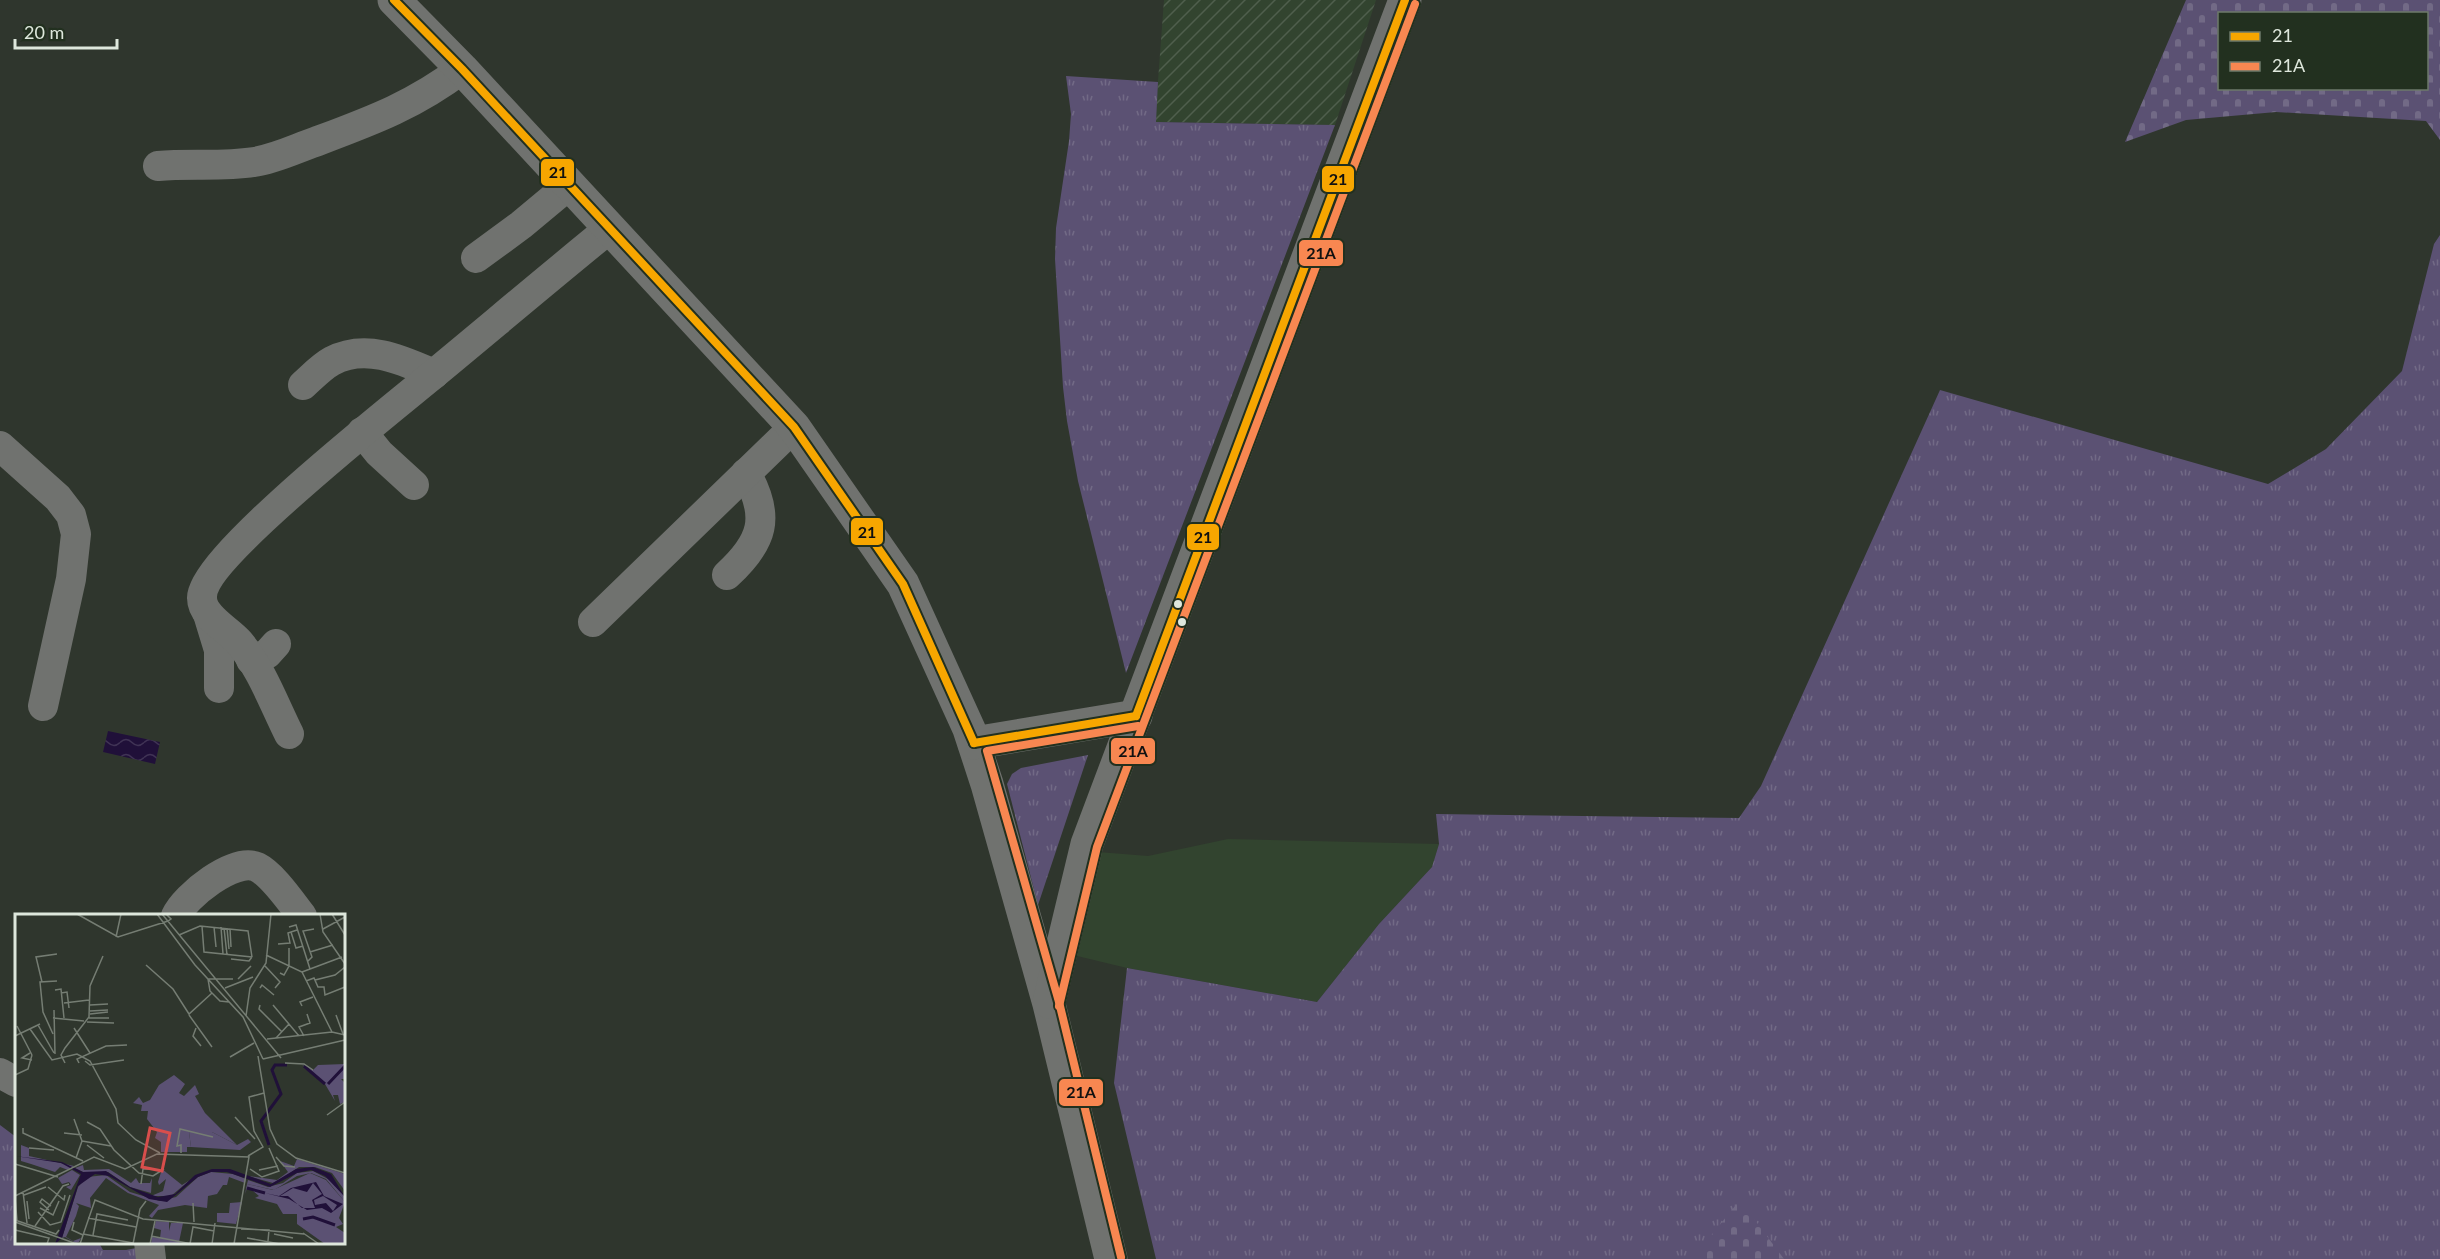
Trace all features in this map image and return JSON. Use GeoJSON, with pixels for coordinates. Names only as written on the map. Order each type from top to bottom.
{"type":"FeatureCollection","features":[{"type":"Feature","properties":{"kind":"street"},"geometry":{"type":"LineString","coordinates":[[394,0],[462,69],[794,427],[903,584],[974,743],[1049,1004],[1112,1259]]}},
{"type":"Feature","properties":{"kind":"street"},"geometry":{"type":"LineString","coordinates":[[1049,1004],[1087,844],[1405,0]]}},
{"type":"Feature","properties":{"kind":"street"},"geometry":{"type":"LineString","coordinates":[[158,166],[231,164],[278,156],[395,111],[425,95],[462,69]]}},
{"type":"Feature","properties":{"kind":"street"},"geometry":{"type":"LineString","coordinates":[[476,258],[521,225],[569,185]]}},
{"type":"Feature","properties":{"kind":"street"},"geometry":{"type":"LineString","coordinates":[[219,688],[219,650],[201,596],[204,586],[218,569],[292,494],[362,432],[610,228]]}},
{"type":"Feature","properties":{"kind":"street"},"geometry":{"type":"LineString","coordinates":[[303,385],[330,362],[349,354],[374,352],[435,374]]}},
{"type":"Feature","properties":{"kind":"street"},"geometry":{"type":"LineString","coordinates":[[594,622],[794,427]]}},
{"type":"Feature","properties":{"kind":"street"},"geometry":{"type":"LineString","coordinates":[[362,432],[379,453],[414,484]]}},
{"type":"Feature","properties":{"kind":"street"},"geometry":{"type":"LineString","coordinates":[[0,446],[58,498],[71,515],[76,534],[71,579],[43,706]]}},
{"type":"Feature","properties":{"kind":"street"},"geometry":{"type":"LineString","coordinates":[[727,575],[745,559],[760,531],[762,516],[759,503],[746,472]]}},
{"type":"Feature","properties":{"kind":"street"},"geometry":{"type":"LineString","coordinates":[[207,611],[239,642],[251,660],[289,734]]}},
{"type":"Feature","properties":{"kind":"street"},"geometry":{"type":"LineString","coordinates":[[251,660],[267,654],[276,644]]}},
{"type":"Feature","properties":{"kind":"street"},"geometry":{"type":"LineString","coordinates":[[974,743],[1136,716]]}},
{"type":"Feature","properties":{"kind":"street"},"geometry":{"type":"LineString","coordinates":[[177,914],[186,901],[203,886],[230,871],[248,865],[255,866],[267,874],[301,914]]}},
{"type":"Feature","properties":{"kind":"street"},"geometry":{"type":"LineString","coordinates":[[0,1073],[15,1081]]}},
{"type":"Feature","properties":{"kind":"street"},"geometry":{"type":"LineString","coordinates":[[149,1244],[151,1259]]}},
{"type":"Feature","properties":{"kind":"shaded area"},"geometry":{"type":"Polygon","coordinates":[[[1164,0],[1376,0],[1335,125],[1155,122],[1164,0]]]}},
{"type":"Feature","properties":{"kind":"shaded area"},"geometry":{"type":"Polygon","coordinates":[[[1228,839],[1439,844],[1432,867],[1379,924],[1317,1002],[1127,968],[1069,954],[1098,852],[1148,856],[1228,839]]]}},
{"type":"Feature","properties":{"kind":"green space"},"geometry":{"type":"Polygon","coordinates":[[[2186,0],[2440,0],[2440,140],[2426,121],[2276,112],[2186,120],[2125,142],[2186,0]]]}},
{"type":"Feature","properties":{"kind":"green space"},"geometry":{"type":"Polygon","coordinates":[[[1066,76],[1158,82],[1156,122],[1335,125],[1126,673],[1078,481],[1063,387],[1055,259],[1056,228],[1071,114],[1066,76]]]}},
{"type":"Feature","properties":{"kind":"green space"},"geometry":{"type":"Polygon","coordinates":[[[2440,235],[2440,1259],[1156,1259],[1114,1083],[1127,968],[1317,1002],[1379,924],[1432,867],[1439,844],[1436,814],[1739,818],[1761,786],[1940,390],[2268,484],[2326,449],[2402,371],[2434,244],[2440,235]]]}},
{"type":"Feature","properties":{"kind":"green space"},"geometry":{"type":"Polygon","coordinates":[[[1088,755],[1038,905],[1007,784],[1012,774],[1021,768],[1088,755]]]}},
{"type":"Feature","properties":{"kind":"green space"},"geometry":{"type":"Polygon","coordinates":[[[0,1125],[15,1136],[15,1244],[100,1244],[103,1250],[126,1250],[141,1247],[142,1259],[0,1259],[0,1125]]]}},
{"type":"Feature","properties":{"kind":"green space"},"geometry":{"type":"Polygon","coordinates":[[[1740,1200],[1784,1259],[1692,1259],[1740,1200]]]}},
{"type":"Feature","properties":{"kind":"water"},"geometry":{"type":"Polygon","coordinates":[[[108,731],[160,742],[155,764],[103,752],[108,731]]]}},
{"type":"Feature","properties":{"kind":"transit line","name":"21"},"geometry":{"type":"LineString","coordinates":[[394,0],[462,69],[794,427],[903,584],[974,743]]}},
{"type":"Feature","properties":{"kind":"transit line","name":"21"},"geometry":{"type":"LineString","coordinates":[[1136,716],[1405,0]]}},
{"type":"Feature","properties":{"kind":"transit line","name":"21A"},"geometry":{"type":"LineString","coordinates":[[1059,1006],[1097,847],[1415,4]]}},
{"type":"Feature","properties":{"kind":"transit line","name":"21"},"geometry":{"type":"LineString","coordinates":[[974,743],[1136,716]]}},
{"type":"Feature","properties":{"kind":"transit line","name":"21A"},"geometry":{"type":"LineString","coordinates":[[1121,1257],[1059,1002],[987,751],[1138,726]]}}]}
